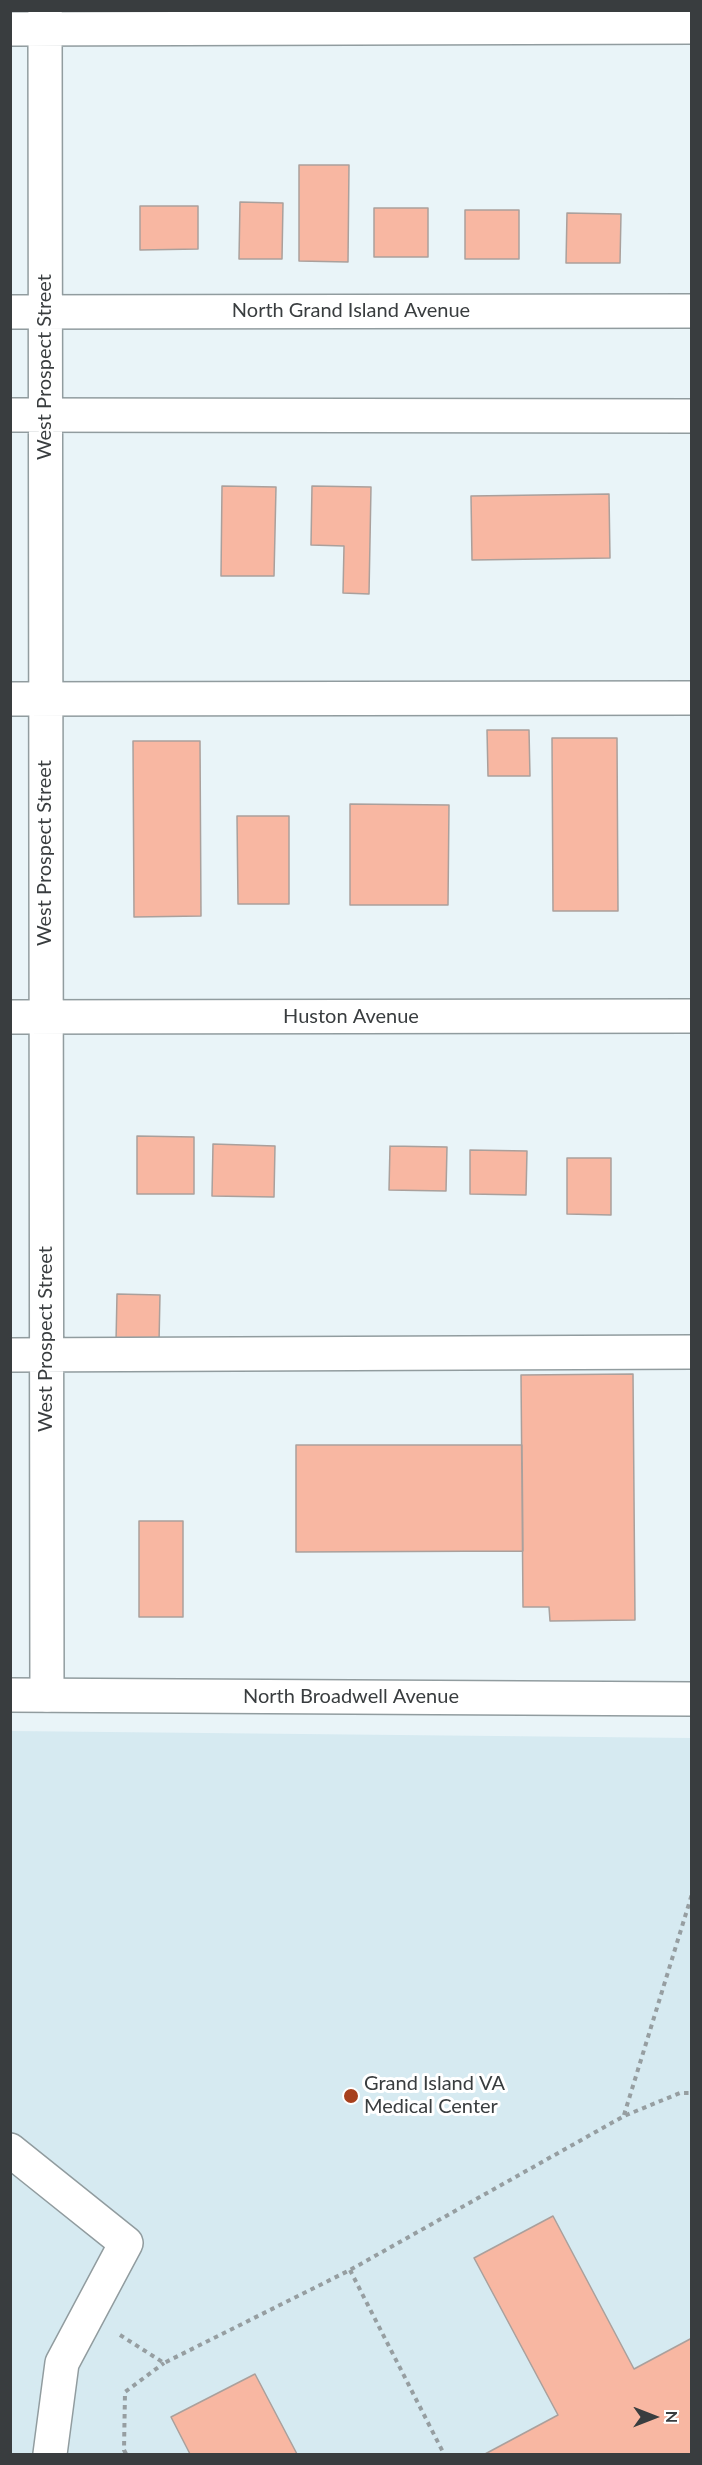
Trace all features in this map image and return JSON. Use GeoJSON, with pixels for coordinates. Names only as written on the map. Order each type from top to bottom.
{"type":"FeatureCollection","features":[{"type":"Feature","properties":{"kind":"street"},"geometry":{"type":"LineString","coordinates":[[10,29],[45,20],[692,27]]}},
{"type":"Feature","properties":{"kind":"street","name":"West Prospect Street"},"geometry":{"type":"LineString","coordinates":[[45,20],[47,1695]]}},
{"type":"Feature","properties":{"kind":"street","name":"North Grand Island Avenue"},"geometry":{"type":"LineString","coordinates":[[10,312],[692,311]]}},
{"type":"Feature","properties":{"kind":"street"},"geometry":{"type":"LineString","coordinates":[[10,416],[692,416]]}},
{"type":"Feature","properties":{"kind":"street"},"geometry":{"type":"LineString","coordinates":[[10,699],[692,698]]}},
{"type":"Feature","properties":{"kind":"street","name":"Huston Avenue"},"geometry":{"type":"LineString","coordinates":[[10,1017],[692,1016]]}},
{"type":"Feature","properties":{"kind":"street"},"geometry":{"type":"LineString","coordinates":[[10,1355],[692,1352]]}},
{"type":"Feature","properties":{"kind":"street","name":"North Broadwell Avenue"},"geometry":{"type":"LineString","coordinates":[[10,1695],[692,1699]]}},
{"type":"Feature","properties":{"kind":"street"},"geometry":{"type":"LineString","coordinates":[[10,2150],[126,2243],[62,2363],[50,2454]]}},
{"type":"Feature","properties":{"kind":"path"},"geometry":{"type":"LineString","coordinates":[[624,2116],[692,1894]]}},
{"type":"Feature","properties":{"kind":"path"},"geometry":{"type":"LineString","coordinates":[[126,2454],[124,2450],[125,2392],[164,2363],[350,2270],[624,2116],[680,2093],[692,2092]]}},
{"type":"Feature","properties":{"kind":"path"},"geometry":{"type":"LineString","coordinates":[[350,2270],[444,2454]]}},
{"type":"Feature","properties":{"kind":"path"},"geometry":{"type":"LineString","coordinates":[[88,2315],[164,2363]]}},
{"type":"Feature","properties":{"kind":"shaded area","name":"Grand Island VA Medical Center"},"geometry":{"type":"Polygon","coordinates":[[[11,1731],[691,1738],[691,2454],[11,2454],[11,1731]]]}},
{"type":"Feature","properties":{"kind":"building"},"geometry":{"type":"Polygon","coordinates":[[[299,165],[349,165],[348,262],[299,261],[299,165]]]}},
{"type":"Feature","properties":{"kind":"building"},"geometry":{"type":"Polygon","coordinates":[[[240,202],[283,203],[282,259],[239,259],[240,202]]]}},
{"type":"Feature","properties":{"kind":"building"},"geometry":{"type":"Polygon","coordinates":[[[140,206],[198,206],[198,249],[140,250],[140,206]]]}},
{"type":"Feature","properties":{"kind":"building"},"geometry":{"type":"Polygon","coordinates":[[[374,208],[428,208],[428,257],[374,257],[374,208]]]}},
{"type":"Feature","properties":{"kind":"building"},"geometry":{"type":"Polygon","coordinates":[[[465,210],[519,210],[519,259],[465,259],[465,210]]]}},
{"type":"Feature","properties":{"kind":"building"},"geometry":{"type":"Polygon","coordinates":[[[567,213],[621,214],[620,263],[566,263],[567,213]]]}},
{"type":"Feature","properties":{"kind":"building"},"geometry":{"type":"Polygon","coordinates":[[[222,486],[276,487],[274,576],[221,576],[222,486]]]}},
{"type":"Feature","properties":{"kind":"building"},"geometry":{"type":"Polygon","coordinates":[[[312,486],[371,487],[369,594],[343,593],[344,546],[311,545],[312,486]]]}},
{"type":"Feature","properties":{"kind":"building"},"geometry":{"type":"Polygon","coordinates":[[[609,494],[610,558],[472,560],[471,496],[609,494]]]}},
{"type":"Feature","properties":{"kind":"building"},"geometry":{"type":"Polygon","coordinates":[[[487,730],[529,730],[530,776],[488,776],[487,730]]]}},
{"type":"Feature","properties":{"kind":"building"},"geometry":{"type":"Polygon","coordinates":[[[552,738],[617,738],[618,911],[553,911],[552,738]]]}},
{"type":"Feature","properties":{"kind":"building"},"geometry":{"type":"Polygon","coordinates":[[[133,741],[200,741],[201,916],[134,917],[133,741]]]}},
{"type":"Feature","properties":{"kind":"building"},"geometry":{"type":"Polygon","coordinates":[[[350,804],[449,805],[448,905],[350,905],[350,804]]]}},
{"type":"Feature","properties":{"kind":"building"},"geometry":{"type":"Polygon","coordinates":[[[237,816],[289,816],[289,904],[238,904],[237,816]]]}},
{"type":"Feature","properties":{"kind":"building"},"geometry":{"type":"Polygon","coordinates":[[[137,1136],[194,1137],[194,1194],[137,1194],[137,1136]]]}},
{"type":"Feature","properties":{"kind":"building"},"geometry":{"type":"Polygon","coordinates":[[[213,1144],[275,1146],[274,1197],[212,1196],[213,1144]]]}},
{"type":"Feature","properties":{"kind":"building"},"geometry":{"type":"Polygon","coordinates":[[[390,1146],[447,1147],[446,1191],[389,1190],[390,1146]]]}},
{"type":"Feature","properties":{"kind":"building"},"geometry":{"type":"Polygon","coordinates":[[[470,1150],[527,1151],[526,1195],[470,1194],[470,1150]]]}},
{"type":"Feature","properties":{"kind":"building"},"geometry":{"type":"Polygon","coordinates":[[[567,1158],[611,1158],[611,1215],[567,1214],[567,1158]]]}},
{"type":"Feature","properties":{"kind":"building"},"geometry":{"type":"Polygon","coordinates":[[[117,1294],[160,1295],[159,1343],[116,1342],[117,1294]]]}},
{"type":"Feature","properties":{"kind":"building"},"geometry":{"type":"Polygon","coordinates":[[[633,1374],[635,1620],[550,1621],[549,1607],[523,1607],[521,1375],[633,1374]]]}},
{"type":"Feature","properties":{"kind":"building"},"geometry":{"type":"Polygon","coordinates":[[[296,1445],[522,1445],[523,1551],[296,1552],[296,1445]]]}},
{"type":"Feature","properties":{"kind":"building"},"geometry":{"type":"Polygon","coordinates":[[[139,1521],[183,1521],[183,1617],[139,1617],[139,1521]]]}},
{"type":"Feature","properties":{"kind":"building"},"geometry":{"type":"Polygon","coordinates":[[[553,2216],[634,2369],[692,2338],[692,2454],[485,2454],[558,2415],[474,2258],[553,2216]]]}},
{"type":"Feature","properties":{"kind":"building"},"geometry":{"type":"Polygon","coordinates":[[[255,2374],[297,2454],[190,2454],[171,2417],[255,2374]]]}},
{"type":"Feature","properties":{"kind":"place","name":"Grand Island VA Medical Center"},"geometry":{"type":"Point","coordinates":[351,2096]}}]}
